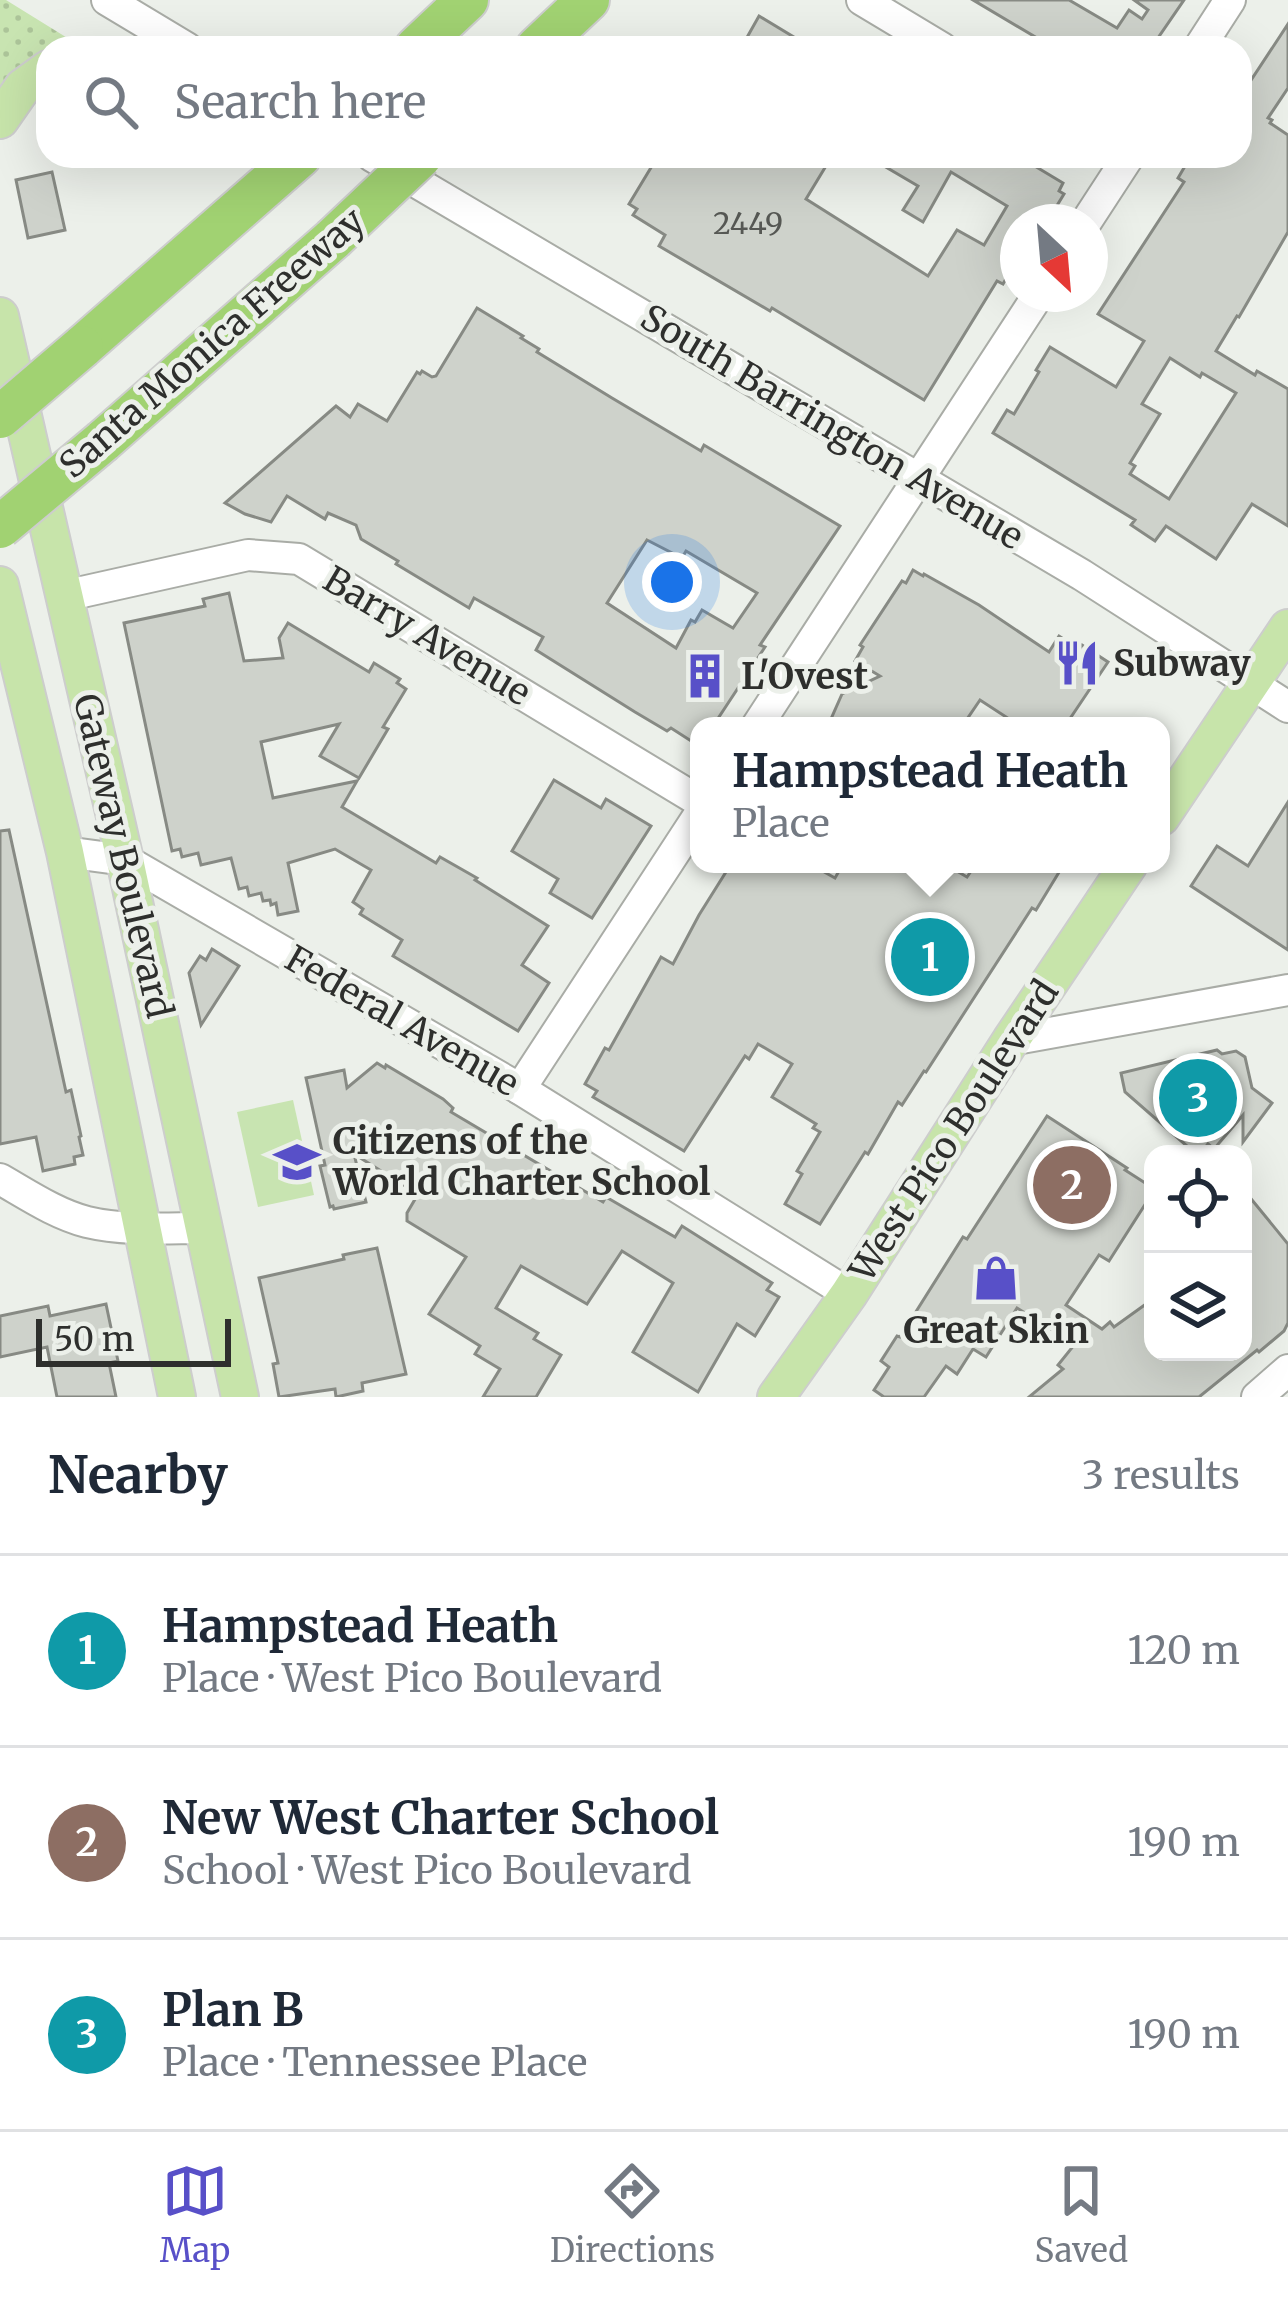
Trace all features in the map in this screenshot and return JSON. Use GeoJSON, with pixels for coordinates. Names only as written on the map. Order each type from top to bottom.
{"type":"FeatureCollection","features":[{"type":"Feature","properties":{"kind":"highway"},"geometry":{"type":"LineString","coordinates":[[426,36],[458,0]]}},
{"type":"Feature","properties":{"kind":"highway"},"geometry":{"type":"LineString","coordinates":[[428,36],[467,0]]}},
{"type":"Feature","properties":{"kind":"highway"},"geometry":{"type":"LineString","coordinates":[[550,36],[588,0]]}},
{"type":"Feature","properties":{"kind":"highway"},"geometry":{"type":"LineString","coordinates":[[0,417],[287,168]]}},
{"type":"Feature","properties":{"kind":"highway","name":"Santa Monica Freeway"},"geometry":{"type":"LineString","coordinates":[[0,526],[103,441],[408,168]]}},
{"type":"Feature","properties":{"kind":"main road"},"geometry":{"type":"LineString","coordinates":[[0,120],[23,87],[36,78]]}},
{"type":"Feature","properties":{"kind":"main road","name":"Gateway Boulevard"},"geometry":{"type":"LineString","coordinates":[[2,330],[125,860],[240,1397]]}},
{"type":"Feature","properties":{"kind":"main road","name":"Gateway Boulevard"},"geometry":{"type":"LineString","coordinates":[[0,585],[65,853],[177,1397]]}},
{"type":"Feature","properties":{"kind":"main road"},"geometry":{"type":"LineString","coordinates":[[1170,804],[1288,628]]}},
{"type":"Feature","properties":{"kind":"main road","name":"West Pico Boulevard"},"geometry":{"type":"LineString","coordinates":[[783,1395],[1123,873]]}},
{"type":"Feature","properties":{"kind":"street"},"geometry":{"type":"LineString","coordinates":[[106,0],[168,36]]}},
{"type":"Feature","properties":{"kind":"street"},"geometry":{"type":"LineString","coordinates":[[862,0],[922,36]]}},
{"type":"Feature","properties":{"kind":"street"},"geometry":{"type":"LineString","coordinates":[[1207,36],[1230,0]]}},
{"type":"Feature","properties":{"kind":"street","name":"South Barrington Avenue"},"geometry":{"type":"LineString","coordinates":[[392,168],[1082,575],[1288,707]]}},
{"type":"Feature","properties":{"kind":"street"},"geometry":{"type":"LineString","coordinates":[[1097,204],[1118,168]]}},
{"type":"Feature","properties":{"kind":"street"},"geometry":{"type":"LineString","coordinates":[[763,717],[1027,312]]}},
{"type":"Feature","properties":{"kind":"street","name":"Barry Avenue"},"geometry":{"type":"LineString","coordinates":[[64,596],[248,555],[299,559],[690,796]]}},
{"type":"Feature","properties":{"kind":"street"},"geometry":{"type":"LineString","coordinates":[[520,1089],[690,829]]}},
{"type":"Feature","properties":{"kind":"street","name":"Federal Avenue"},"geometry":{"type":"LineString","coordinates":[[65,853],[125,860],[520,1089],[850,1294]]}},
{"type":"Feature","properties":{"kind":"street"},"geometry":{"type":"LineString","coordinates":[[1010,1040],[1288,990]]}},
{"type":"Feature","properties":{"kind":"street"},"geometry":{"type":"LineString","coordinates":[[0,1179],[82,1221],[141,1228],[204,1228]]}},
{"type":"Feature","properties":{"kind":"street"},"geometry":{"type":"LineString","coordinates":[[1257,1397],[1288,1370]]}},
{"type":"Feature","properties":{"kind":"green space"},"geometry":{"type":"Polygon","coordinates":[[[0,0],[6,0],[64,36],[36,36],[36,66],[0,94],[0,0]]]}},
{"type":"Feature","properties":{"kind":"green space"},"geometry":{"type":"Polygon","coordinates":[[[293,1100],[314,1195],[258,1207],[237,1112],[293,1100]]]}},
{"type":"Feature","properties":{"kind":"building"},"geometry":{"type":"Polygon","coordinates":[[[973,0],[1069,0],[1117,28],[1129,10],[1142,19],[1148,10],[1134,0],[1184,0],[1159,36],[1034,36],[973,0]]]}},
{"type":"Feature","properties":{"kind":"building"},"geometry":{"type":"Polygon","coordinates":[[[759,16],[792,36],[748,36],[759,16]]]}},
{"type":"Feature","properties":{"kind":"building"},"geometry":{"type":"Polygon","coordinates":[[[1288,24],[1288,88],[1268,118],[1288,135],[1288,232],[1216,351],[1288,389],[1288,526],[1252,504],[1216,559],[1166,526],[1155,541],[1131,525],[1135,520],[993,433],[1007,410],[1014,414],[1050,347],[1116,387],[1144,341],[1098,314],[1108,312],[1108,299],[1184,182],[1178,178],[1184,168],[1252,168],[1252,79],[1288,24]],[[1170,358],[1142,404],[1160,414],[1130,463],[1135,466],[1130,474],[1169,499],[1236,393],[1170,358]]]}},
{"type":"Feature","properties":{"kind":"building"},"geometry":{"type":"Polygon","coordinates":[[[651,168],[825,168],[806,199],[928,276],[957,230],[984,245],[1000,218],[1000,282],[924,400],[659,246],[665,235],[633,215],[637,209],[629,204],[651,168]]]}},
{"type":"Feature","properties":{"kind":"building"},"geometry":{"type":"Polygon","coordinates":[[[887,168],[1038,168],[1063,183],[1059,191],[1064,194],[1058,204],[1004,204],[951,172],[923,222],[903,210],[918,186],[887,168]]]}},
{"type":"Feature","properties":{"kind":"building"},"geometry":{"type":"Polygon","coordinates":[[[52,172],[65,230],[28,238],[16,180],[52,172]]]}},
{"type":"Feature","properties":{"kind":"building"},"geometry":{"type":"Polygon","coordinates":[[[477,308],[612,398],[701,451],[704,445],[840,526],[760,645],[765,647],[719,717],[690,717],[690,740],[671,728],[667,731],[536,650],[543,637],[474,598],[469,608],[396,564],[398,561],[361,539],[356,525],[328,513],[325,519],[287,496],[271,522],[225,503],[336,406],[350,417],[358,404],[387,421],[417,372],[432,377],[477,308]],[[647,540],[607,603],[676,648],[702,610],[733,628],[757,593],[686,551],[682,558],[647,540]]]}},
{"type":"Feature","properties":{"kind":"building"},"geometry":{"type":"Polygon","coordinates":[[[913,570],[924,574],[1049,652],[1059,636],[1108,662],[1071,717],[1006,717],[980,700],[968,717],[832,717],[842,694],[880,676],[855,661],[860,645],[902,581],[906,583],[913,570]]]}},
{"type":"Feature","properties":{"kind":"building"},"geometry":{"type":"Polygon","coordinates":[[[229,593],[244,661],[283,658],[279,638],[288,623],[369,672],[374,663],[400,679],[397,683],[406,689],[359,778],[320,756],[339,724],[261,742],[273,798],[357,781],[342,807],[436,863],[440,857],[477,878],[548,926],[522,965],[549,983],[518,1031],[393,956],[402,940],[360,914],[363,909],[353,902],[371,870],[335,849],[288,863],[298,911],[278,915],[276,903],[263,901],[261,893],[249,896],[247,887],[239,889],[231,858],[201,865],[198,853],[182,857],[180,849],[172,851],[124,623],[205,606],[203,599],[229,593]]]}},
{"type":"Feature","properties":{"kind":"building"},"geometry":{"type":"Polygon","coordinates":[[[554,780],[601,808],[606,799],[651,826],[592,918],[550,893],[558,879],[512,851],[554,780]]]}},
{"type":"Feature","properties":{"kind":"building"},"geometry":{"type":"Polygon","coordinates":[[[1288,802],[1288,950],[1191,886],[1217,846],[1248,866],[1288,802]]]}},
{"type":"Feature","properties":{"kind":"building"},"geometry":{"type":"Polygon","coordinates":[[[9,830],[83,1155],[74,1157],[75,1164],[43,1171],[36,1137],[0,1144],[0,831],[9,830]]]}},
{"type":"Feature","properties":{"kind":"building"},"geometry":{"type":"Polygon","coordinates":[[[725,873],[826,873],[835,878],[838,873],[960,873],[967,877],[970,873],[1059,873],[926,1072],[902,1105],[898,1102],[820,1224],[785,1204],[802,1174],[797,1171],[820,1132],[813,1128],[816,1124],[772,1097],[792,1064],[758,1044],[749,1059],[745,1056],[684,1151],[593,1097],[597,1091],[585,1084],[661,957],[673,964],[725,873]]]}},
{"type":"Feature","properties":{"kind":"building"},"geometry":{"type":"Polygon","coordinates":[[[212,949],[239,966],[201,1025],[189,973],[200,956],[206,960],[212,949]]]}},
{"type":"Feature","properties":{"kind":"building"},"geometry":{"type":"Polygon","coordinates":[[[1217,1050],[1222,1054],[1236,1051],[1245,1057],[1252,1088],[1272,1103],[1243,1142],[1243,1115],[1217,1145],[1186,1145],[1125,1092],[1121,1073],[1217,1050]]]}},
{"type":"Feature","properties":{"kind":"building"},"geometry":{"type":"Polygon","coordinates":[[[377,1063],[443,1099],[453,1108],[451,1112],[603,1202],[606,1197],[675,1237],[682,1226],[772,1283],[767,1290],[779,1297],[755,1336],[737,1324],[698,1392],[633,1352],[673,1283],[622,1251],[587,1304],[521,1266],[496,1308],[538,1333],[534,1339],[561,1355],[536,1397],[483,1397],[500,1369],[475,1354],[480,1346],[429,1314],[466,1257],[407,1221],[421,1189],[413,1191],[354,1154],[366,1202],[330,1207],[306,1078],[344,1070],[347,1088],[377,1063]]]}},
{"type":"Feature","properties":{"kind":"building"},"geometry":{"type":"Polygon","coordinates":[[[1047,1116],[1144,1182],[1144,1206],[1109,1261],[1099,1255],[1066,1305],[1102,1329],[1110,1322],[1114,1327],[1144,1305],[1144,1361],[1243,1361],[1199,1397],[1029,1397],[1063,1369],[1058,1365],[1075,1344],[1017,1308],[986,1357],[973,1349],[957,1374],[946,1366],[924,1397],[884,1397],[874,1390],[889,1367],[881,1361],[963,1237],[967,1239],[1047,1116]]]}},
{"type":"Feature","properties":{"kind":"building"},"geometry":{"type":"Polygon","coordinates":[[[1252,1200],[1288,1244],[1288,1323],[1252,1354],[1252,1200]]]}},
{"type":"Feature","properties":{"kind":"building"},"geometry":{"type":"Polygon","coordinates":[[[377,1248],[406,1374],[362,1383],[363,1391],[336,1397],[335,1389],[279,1397],[273,1364],[278,1363],[259,1278],[377,1248]]]}},
{"type":"Feature","properties":{"kind":"building"},"geometry":{"type":"Polygon","coordinates":[[[106,1304],[118,1361],[109,1363],[116,1397],[57,1397],[47,1347],[0,1357],[0,1316],[48,1306],[50,1316],[106,1304]]]}},
{"type":"Feature","properties":{"kind":"place","name":"Subway"},"geometry":{"type":"Point","coordinates":[1077,663]}},
{"type":"Feature","properties":{"kind":"place","name":"L'Ovest"},"geometry":{"type":"Point","coordinates":[705,676]}},
{"type":"Feature","properties":{"kind":"place","name":"Hampstead Heath"},"geometry":{"type":"Point","coordinates":[930,957]}},
{"type":"Feature","properties":{"kind":"place","name":"Plan B"},"geometry":{"type":"Point","coordinates":[1198,1098]}},
{"type":"Feature","properties":{"kind":"place","name":"Citizens of the World Charter School"},"geometry":{"type":"Point","coordinates":[297,1162]}},
{"type":"Feature","properties":{"kind":"place","name":"New West Charter School"},"geometry":{"type":"Point","coordinates":[1072,1185]}},
{"type":"Feature","properties":{"kind":"place","name":"Great Skin"},"geometry":{"type":"Point","coordinates":[996,1278]}}]}
